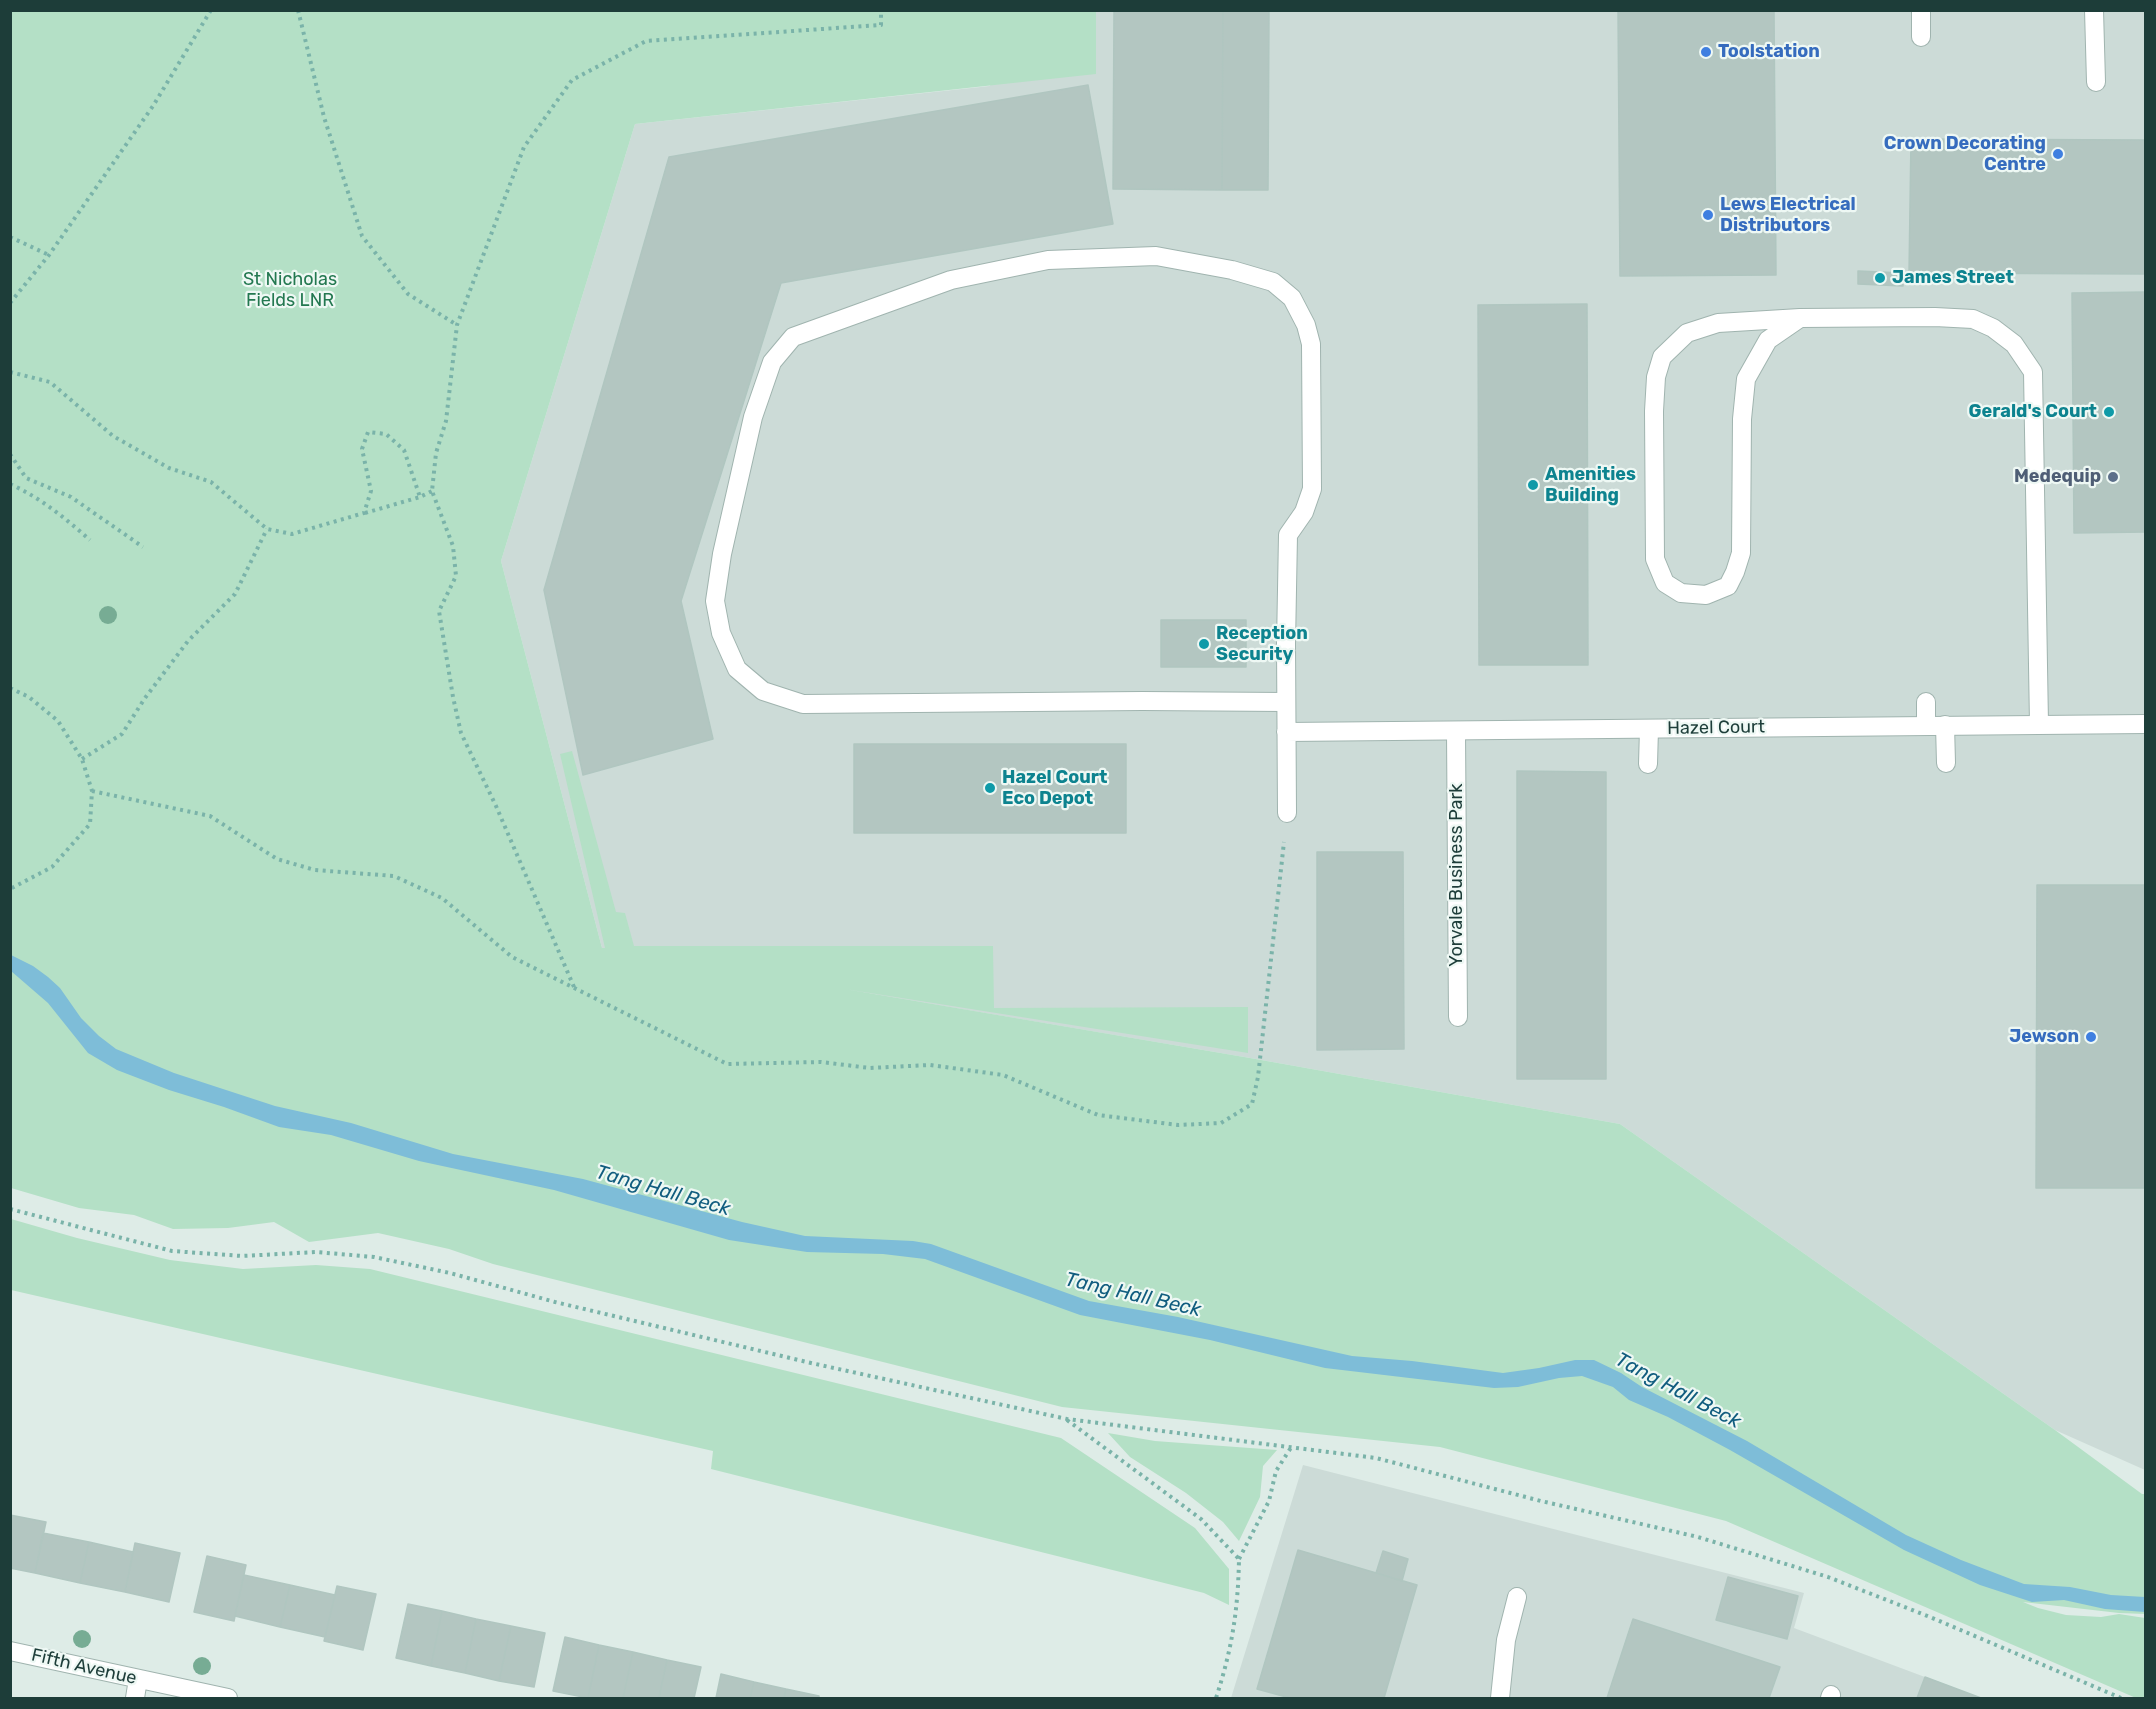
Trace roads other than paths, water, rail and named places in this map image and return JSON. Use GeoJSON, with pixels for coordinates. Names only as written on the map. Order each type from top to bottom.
{"type":"FeatureCollection","features":[{"type":"Feature","properties":{"kind":"street"},"geometry":{"type":"LineString","coordinates":[[1921,10],[1921,37]]}},
{"type":"Feature","properties":{"kind":"street"},"geometry":{"type":"LineString","coordinates":[[2094,10],[2096,81]]}},
{"type":"Feature","properties":{"kind":"street"},"geometry":{"type":"LineString","coordinates":[[1286,702],[1142,701],[803,705],[764,691],[737,669],[721,633],[715,601],[722,554],[753,417],[772,362],[793,337],[951,279],[1048,260],[1156,256],[1232,270],[1273,282],[1292,298],[1306,325],[1311,344],[1312,489],[1304,512],[1288,535],[1287,813]]}},
{"type":"Feature","properties":{"kind":"street"},"geometry":{"type":"LineString","coordinates":[[1800,318],[1768,340],[1746,379],[1742,419],[1741,553],[1728,586],[1706,595],[1681,593],[1665,583],[1655,559],[1654,411],[1656,377],[1662,357],[1687,333],[1718,323],[1800,318],[1973,319],[1994,328],[2014,344],[2032,372],[2039,724]]}},
{"type":"Feature","properties":{"kind":"street"},"geometry":{"type":"LineString","coordinates":[[1926,702],[1926,725]]}},
{"type":"Feature","properties":{"kind":"street","name":"Hazel Court"},"geometry":{"type":"LineString","coordinates":[[1286,732],[2145,724]]}},
{"type":"Feature","properties":{"kind":"street"},"geometry":{"type":"LineString","coordinates":[[1945,725],[1946,763]]}},
{"type":"Feature","properties":{"kind":"street"},"geometry":{"type":"LineString","coordinates":[[1648,764],[1649,729]]}},
{"type":"Feature","properties":{"kind":"street","name":"Yorvale Business Park"},"geometry":{"type":"LineString","coordinates":[[1456,732],[1458,1017]]}},
{"type":"Feature","properties":{"kind":"street"},"geometry":{"type":"LineString","coordinates":[[1500,1698],[1506,1641],[1517,1597]]}},
{"type":"Feature","properties":{"kind":"street","name":"Fifth Avenue"},"geometry":{"type":"LineString","coordinates":[[10,1651],[228,1698]]}},
{"type":"Feature","properties":{"kind":"street"},"geometry":{"type":"LineString","coordinates":[[135,1698],[138,1679]]}},
{"type":"Feature","properties":{"kind":"water"},"geometry":{"type":"Polygon","coordinates":[[[11,955],[48,977],[60,988],[81,1018],[116,1049],[174,1073],[275,1106],[351,1123],[453,1154],[583,1179],[742,1222],[805,1236],[913,1241],[931,1244],[1089,1301],[1178,1317],[1352,1356],[1503,1373],[1575,1360],[1594,1360],[1747,1441],[1906,1535],[1961,1560],[2024,1584],[2070,1587],[2111,1595],[2145,1597],[2145,1612],[2105,1609],[2064,1600],[2032,1602],[1980,1585],[1904,1550],[1730,1450],[1668,1417],[1629,1400],[1613,1387],[1582,1376],[1559,1378],[1518,1387],[1494,1388],[1325,1368],[1210,1340],[1080,1315],[925,1259],[883,1254],[807,1252],[729,1240],[554,1190],[419,1161],[331,1135],[279,1127],[117,1070],[88,1053],[48,1003],[11,971],[11,955]]]}},
{"type":"Feature","properties":{"kind":"place","name":"Toolstation"},"geometry":{"type":"Point","coordinates":[1706,52]}},
{"type":"Feature","properties":{"kind":"place","name":"Crown Decorating Centre"},"geometry":{"type":"Point","coordinates":[2058,154]}},
{"type":"Feature","properties":{"kind":"place","name":"Lews Electrical Distributors"},"geometry":{"type":"Point","coordinates":[1708,215]}},
{"type":"Feature","properties":{"kind":"place","name":"James Street"},"geometry":{"type":"Point","coordinates":[1880,278]}},
{"type":"Feature","properties":{"kind":"place","name":"Gerald's Court"},"geometry":{"type":"Point","coordinates":[2109,412]}},
{"type":"Feature","properties":{"kind":"place","name":"Medequip"},"geometry":{"type":"Point","coordinates":[2113,477]}},
{"type":"Feature","properties":{"kind":"place","name":"Amenities Building"},"geometry":{"type":"Point","coordinates":[1533,485]}},
{"type":"Feature","properties":{"kind":"place","name":"Reception Security"},"geometry":{"type":"Point","coordinates":[1204,644]}},
{"type":"Feature","properties":{"kind":"place","name":"Hazel Court Eco Depot"},"geometry":{"type":"Point","coordinates":[990,788]}},
{"type":"Feature","properties":{"kind":"place","name":"Jewson"},"geometry":{"type":"Point","coordinates":[2091,1037]}},
{"type":"Feature","properties":{"kind":"park label","name":"St Nicholas Fields LNR"},"geometry":{"type":"Point","coordinates":[290,290]}},
{"type":"Feature","properties":{"kind":"water label","name":"Tang Hall Beck"},"geometry":{"type":"Point","coordinates":[663,1191]}},
{"type":"Feature","properties":{"kind":"water label","name":"Tang Hall Beck"},"geometry":{"type":"Point","coordinates":[1133,1295]}},
{"type":"Feature","properties":{"kind":"water label","name":"Tang Hall Beck"},"geometry":{"type":"Point","coordinates":[1678,1391]}}]}
